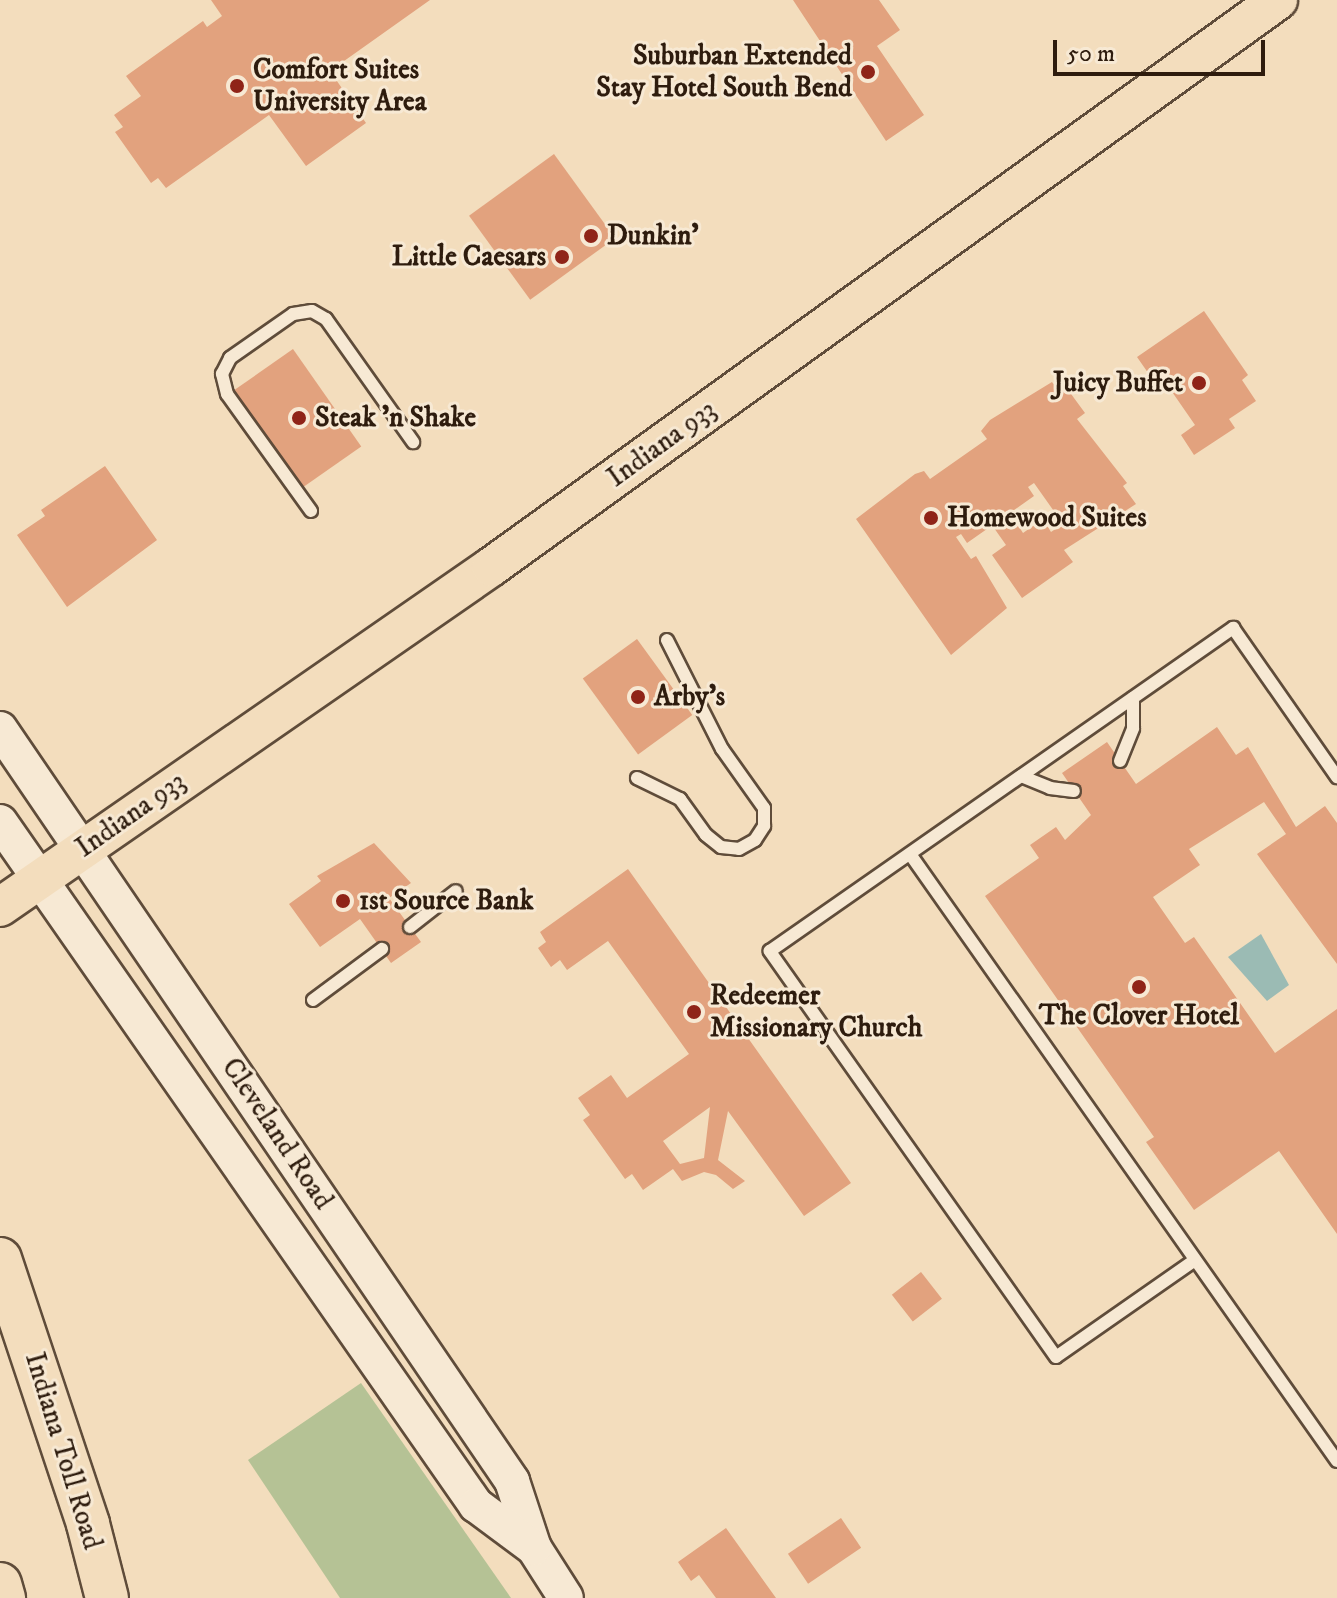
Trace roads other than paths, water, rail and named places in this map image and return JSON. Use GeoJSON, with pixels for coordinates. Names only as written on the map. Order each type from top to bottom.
{"type":"FeatureCollection","features":[{"type":"Feature","properties":{"kind":"highway","name":"Indiana Toll Road"},"geometry":{"type":"LineString","coordinates":[[0,1259],[88,1524],[107,1598]]}},
{"type":"Feature","properties":{"kind":"highway"},"geometry":{"type":"LineString","coordinates":[[0,1584],[4,1598]]}},
{"type":"Feature","properties":{"kind":"main road","name":"Indiana 933"},"geometry":{"type":"LineString","coordinates":[[0,907],[491,567],[1278,0]]}},
{"type":"Feature","properties":{"kind":"main road","name":"Cleveland Road"},"geometry":{"type":"LineString","coordinates":[[0,729],[84,847],[512,1481],[534,1548],[566,1598]]}},
{"type":"Feature","properties":{"kind":"main road","name":"Cleveland Road"},"geometry":{"type":"LineString","coordinates":[[0,822],[476,1505],[534,1548]]}},
{"type":"Feature","properties":{"kind":"lane"},"geometry":{"type":"LineString","coordinates":[[311,511],[227,394],[222,374],[230,358],[293,314],[312,311],[326,319],[413,442]]}},
{"type":"Feature","properties":{"kind":"lane"},"geometry":{"type":"LineString","coordinates":[[1195,1260],[1056,1357],[770,951],[1233,628],[1337,777]]}},
{"type":"Feature","properties":{"kind":"lane"},"geometry":{"type":"LineString","coordinates":[[637,778],[680,799],[706,835],[721,847],[739,849],[755,840],[764,826],[764,808],[722,749],[667,640]]}},
{"type":"Feature","properties":{"kind":"lane"},"geometry":{"type":"LineString","coordinates":[[1120,761],[1133,728],[1133,698]]}},
{"type":"Feature","properties":{"kind":"lane"},"geometry":{"type":"LineString","coordinates":[[1021,776],[1050,788],[1074,791]]}},
{"type":"Feature","properties":{"kind":"lane"},"geometry":{"type":"LineString","coordinates":[[910,854],[1337,1461]]}},
{"type":"Feature","properties":{"kind":"lane"},"geometry":{"type":"LineString","coordinates":[[410,927],[456,891]]}},
{"type":"Feature","properties":{"kind":"lane"},"geometry":{"type":"LineString","coordinates":[[313,1000],[382,949]]}},
{"type":"Feature","properties":{"kind":"water"},"geometry":{"type":"Polygon","coordinates":[[[1261,934],[1289,985],[1267,1001],[1228,957],[1261,934]]]}},
{"type":"Feature","properties":{"kind":"place","name":"Suburban Extended Stay Hotel South Bend"},"geometry":{"type":"Point","coordinates":[868,72]}},
{"type":"Feature","properties":{"kind":"place","name":"Comfort Suites University Area"},"geometry":{"type":"Point","coordinates":[237,86]}},
{"type":"Feature","properties":{"kind":"place","name":"Dunkin'"},"geometry":{"type":"Point","coordinates":[591,236]}},
{"type":"Feature","properties":{"kind":"place","name":"Little Caesars"},"geometry":{"type":"Point","coordinates":[562,257]}},
{"type":"Feature","properties":{"kind":"place","name":"Juicy Buffet"},"geometry":{"type":"Point","coordinates":[1199,383]}},
{"type":"Feature","properties":{"kind":"place","name":"Steak 'n Shake"},"geometry":{"type":"Point","coordinates":[299,418]}},
{"type":"Feature","properties":{"kind":"place","name":"Homewood Suites"},"geometry":{"type":"Point","coordinates":[931,518]}},
{"type":"Feature","properties":{"kind":"place","name":"Arby's"},"geometry":{"type":"Point","coordinates":[638,697]}},
{"type":"Feature","properties":{"kind":"place","name":"1st Source Bank"},"geometry":{"type":"Point","coordinates":[343,901]}},
{"type":"Feature","properties":{"kind":"place","name":"The Clover Hotel"},"geometry":{"type":"Point","coordinates":[1139,987]}},
{"type":"Feature","properties":{"kind":"place","name":"Redeemer Missionary Church"},"geometry":{"type":"Point","coordinates":[694,1012]}}]}
